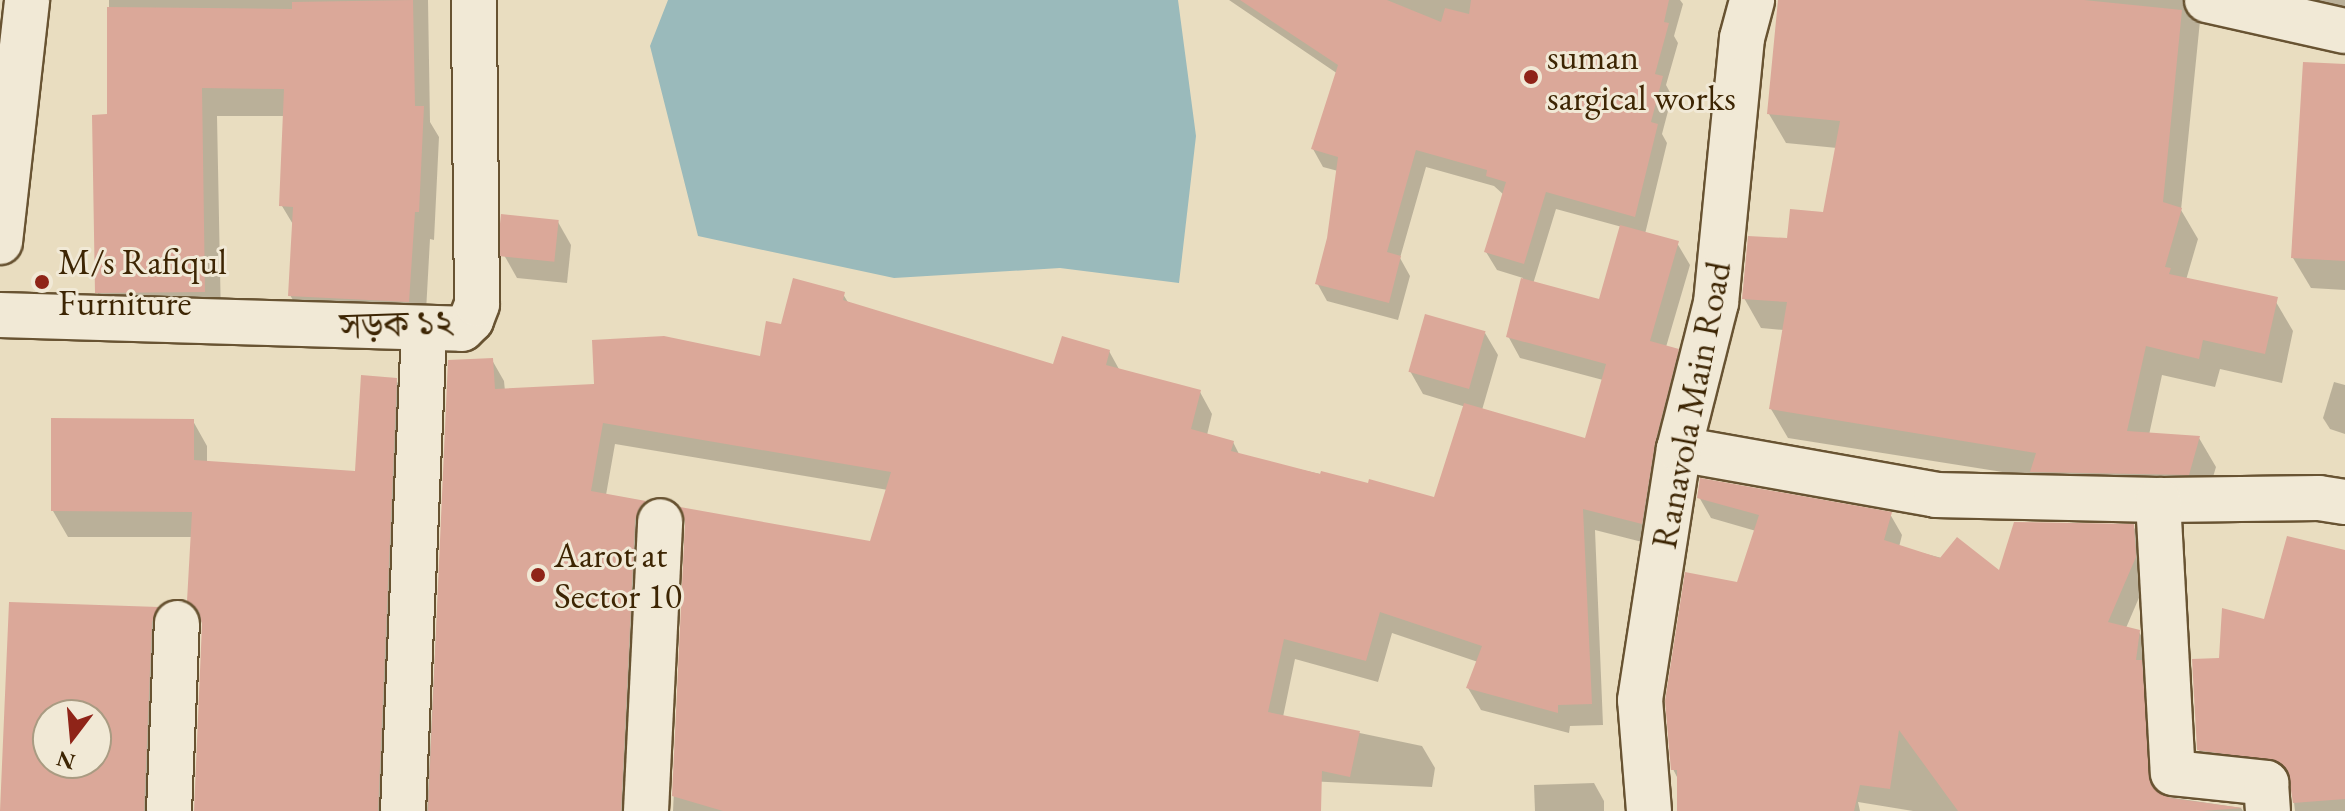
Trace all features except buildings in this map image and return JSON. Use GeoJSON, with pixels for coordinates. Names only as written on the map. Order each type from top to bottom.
{"type":"FeatureCollection","features":[{"type":"Feature","properties":{"kind":"street"},"geometry":{"type":"LineString","coordinates":[[0,242],[27,0]]}},
{"type":"Feature","properties":{"kind":"street","name":"সড়ক ১২"},"geometry":{"type":"LineString","coordinates":[[0,315],[462,329],[471,320],[477,304],[474,0]]}},
{"type":"Feature","properties":{"kind":"street","name":"Ranavola Main Road"},"geometry":{"type":"LineString","coordinates":[[1649,811],[1640,700],[1679,449],[1716,303],[1742,38],[1752,0]]}},
{"type":"Feature","properties":{"kind":"street"},"geometry":{"type":"LineString","coordinates":[[2207,0],[2345,31]]}},
{"type":"Feature","properties":{"kind":"street"},"geometry":{"type":"LineString","coordinates":[[403,811],[424,330]]}},
{"type":"Feature","properties":{"kind":"street"},"geometry":{"type":"LineString","coordinates":[[1679,449],[1936,495],[2158,500],[2319,498],[2345,502]]}},
{"type":"Feature","properties":{"kind":"street"},"geometry":{"type":"LineString","coordinates":[[2158,500],[2173,773],[2266,783],[2268,811]]}},
{"type":"Feature","properties":{"kind":"street"},"geometry":{"type":"LineString","coordinates":[[646,811],[660,521]]}},
{"type":"Feature","properties":{"kind":"street"},"geometry":{"type":"LineString","coordinates":[[169,811],[177,623]]}},
{"type":"Feature","properties":{"kind":"water"},"geometry":{"type":"Polygon","coordinates":[[[668,0],[1178,0],[1196,136],[1179,283],[1060,268],[894,278],[698,236],[650,46],[668,0]]]}},
{"type":"Feature","properties":{"kind":"place","name":"suman sargical works"},"geometry":{"type":"Point","coordinates":[1531,77]}},
{"type":"Feature","properties":{"kind":"place","name":"M/s Rafiqul Furniture"},"geometry":{"type":"Point","coordinates":[42,282]}},
{"type":"Feature","properties":{"kind":"place","name":"Aarot at Sector 10"},"geometry":{"type":"Point","coordinates":[538,575]}}]}
